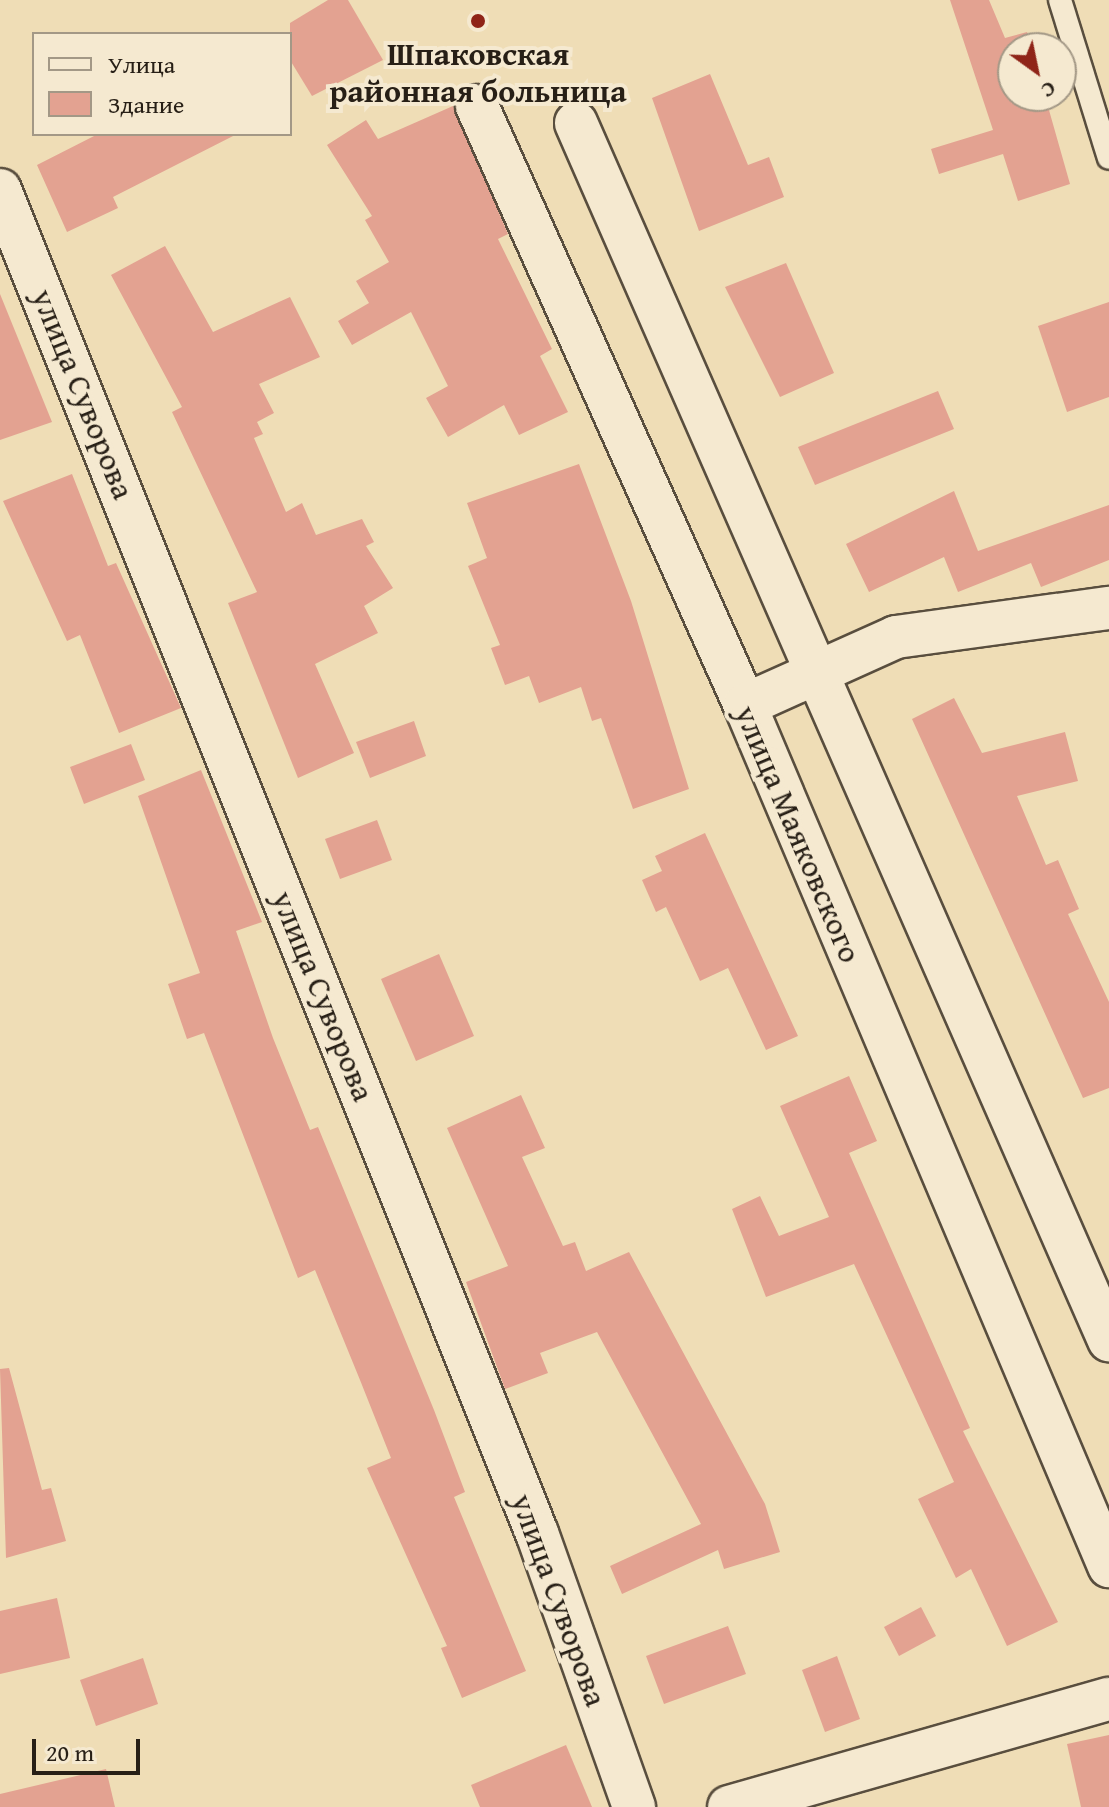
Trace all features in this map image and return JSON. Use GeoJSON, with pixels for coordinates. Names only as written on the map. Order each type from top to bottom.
{"type":"FeatureCollection","features":[{"type":"Feature","properties":{"kind":"street","name":"улица Маяковского"},"geometry":{"type":"LineString","coordinates":[[477,106],[745,705],[1109,1566]]}},
{"type":"Feature","properties":{"kind":"street"},"geometry":{"type":"LineString","coordinates":[[576,123],[820,669],[1109,1340]]}},
{"type":"Feature","properties":{"kind":"street","name":"улица Суворова"},"geometry":{"type":"LineString","coordinates":[[0,190],[537,1533],[634,1807]]}},
{"type":"Feature","properties":{"kind":"street"},"geometry":{"type":"LineString","coordinates":[[745,705],[896,637],[1109,608]]}},
{"type":"Feature","properties":{"kind":"street"},"geometry":{"type":"LineString","coordinates":[[729,1807],[1109,1699]]}},
{"type":"Feature","properties":{"kind":"lane"},"geometry":{"type":"LineString","coordinates":[[1060,0],[1109,158]]}},
{"type":"Feature","properties":{"kind":"building"},"geometry":{"type":"Polygon","coordinates":[[[328,0],[348,0],[383,60],[312,96],[292,63],[290,23],[328,0]]]}},
{"type":"Feature","properties":{"kind":"building"},"geometry":{"type":"Polygon","coordinates":[[[950,0],[989,0],[1002,32],[997,32],[997,112],[1050,112],[1070,184],[1018,201],[1003,154],[939,174],[931,149],[993,130],[950,0]]]}},
{"type":"Feature","properties":{"kind":"building"},"geometry":{"type":"Polygon","coordinates":[[[710,74],[748,165],[769,157],[784,197],[699,231],[652,98],[710,74]]]}},
{"type":"Feature","properties":{"kind":"building"},"geometry":{"type":"Polygon","coordinates":[[[453,106],[508,234],[498,239],[552,349],[540,356],[568,412],[519,435],[504,405],[448,437],[426,398],[448,386],[411,312],[352,345],[338,321],[369,303],[356,281],[389,262],[365,220],[372,216],[327,145],[366,120],[378,139],[453,106]]]}},
{"type":"Feature","properties":{"kind":"building"},"geometry":{"type":"Polygon","coordinates":[[[94,136],[233,136],[113,197],[118,208],[67,232],[37,165],[94,136]]]}},
{"type":"Feature","properties":{"kind":"building"},"geometry":{"type":"Polygon","coordinates":[[[165,246],[213,332],[290,297],[320,357],[259,384],[274,413],[257,422],[263,434],[254,438],[286,512],[302,503],[316,535],[362,519],[374,542],[366,546],[393,588],[364,606],[378,633],[315,664],[354,753],[298,778],[228,603],[257,592],[172,412],[182,407],[111,275],[165,246]]]}},
{"type":"Feature","properties":{"kind":"building"},"geometry":{"type":"Polygon","coordinates":[[[786,263],[834,373],[780,397],[725,287],[786,263]]]}},
{"type":"Feature","properties":{"kind":"building"},"geometry":{"type":"Polygon","coordinates":[[[0,294],[52,422],[0,440],[0,294]]]}},
{"type":"Feature","properties":{"kind":"building"},"geometry":{"type":"Polygon","coordinates":[[[1109,302],[1109,397],[1067,412],[1038,326],[1109,302]]]}},
{"type":"Feature","properties":{"kind":"building"},"geometry":{"type":"Polygon","coordinates":[[[938,391],[954,429],[815,485],[798,447],[938,391]]]}},
{"type":"Feature","properties":{"kind":"building"},"geometry":{"type":"Polygon","coordinates":[[[579,464],[631,601],[689,789],[633,809],[601,718],[592,721],[581,687],[539,703],[529,676],[505,685],[491,648],[500,645],[468,566],[487,558],[467,503],[579,464]]]}},
{"type":"Feature","properties":{"kind":"building"},"geometry":{"type":"Polygon","coordinates":[[[72,474],[108,566],[116,563],[181,708],[119,733],[80,635],[67,641],[3,501],[72,474]]]}},
{"type":"Feature","properties":{"kind":"building"},"geometry":{"type":"Polygon","coordinates":[[[954,491],[978,551],[1109,505],[1109,560],[1041,587],[1031,563],[958,592],[944,557],[869,592],[846,544],[954,491]]]}},
{"type":"Feature","properties":{"kind":"building"},"geometry":{"type":"Polygon","coordinates":[[[954,698],[982,753],[1065,732],[1078,781],[1017,796],[1046,865],[1058,860],[1079,909],[1068,914],[1109,1002],[1109,1088],[1083,1098],[912,719],[954,698]]]}},
{"type":"Feature","properties":{"kind":"building"},"geometry":{"type":"Polygon","coordinates":[[[414,721],[426,756],[370,778],[356,742],[414,721]]]}},
{"type":"Feature","properties":{"kind":"building"},"geometry":{"type":"Polygon","coordinates":[[[131,744],[145,780],[84,804],[70,767],[131,744]]]}},
{"type":"Feature","properties":{"kind":"building"},"geometry":{"type":"Polygon","coordinates":[[[201,770],[262,922],[236,931],[273,1038],[310,1130],[318,1127],[434,1410],[465,1492],[454,1497],[526,1671],[462,1698],[441,1648],[447,1646],[367,1468],[391,1458],[315,1270],[298,1278],[204,1033],[187,1039],[168,984],[200,973],[138,796],[201,770]]]}},
{"type":"Feature","properties":{"kind":"building"},"geometry":{"type":"Polygon","coordinates":[[[377,820],[392,860],[340,879],[325,839],[377,820]]]}},
{"type":"Feature","properties":{"kind":"building"},"geometry":{"type":"Polygon","coordinates":[[[705,833],[798,1036],[766,1050],[728,968],[700,981],[666,907],[656,912],[642,880],[662,871],[655,856],[705,833]]]}},
{"type":"Feature","properties":{"kind":"building"},"geometry":{"type":"Polygon","coordinates":[[[439,954],[474,1036],[416,1061],[381,979],[439,954]]]}},
{"type":"Feature","properties":{"kind":"building"},"geometry":{"type":"Polygon","coordinates":[[[849,1076],[877,1141],[849,1153],[970,1428],[963,1431],[1058,1622],[1007,1646],[971,1569],[956,1578],[918,1499],[954,1482],[854,1264],[766,1297],[732,1209],[760,1196],[779,1236],[829,1217],[780,1106],[849,1076]]]}},
{"type":"Feature","properties":{"kind":"building"},"geometry":{"type":"Polygon","coordinates":[[[521,1095],[545,1148],[522,1157],[563,1246],[575,1242],[586,1271],[629,1252],[765,1504],[780,1552],[724,1569],[718,1550],[622,1594],[610,1566],[701,1524],[597,1332],[540,1353],[548,1373],[505,1389],[466,1282],[508,1266],[447,1128],[521,1095]]]}},
{"type":"Feature","properties":{"kind":"building"},"geometry":{"type":"Polygon","coordinates":[[[9,1368],[42,1490],[51,1488],[66,1541],[6,1558],[0,1369],[9,1368]]]}},
{"type":"Feature","properties":{"kind":"building"},"geometry":{"type":"Polygon","coordinates":[[[57,1598],[70,1658],[0,1674],[0,1611],[57,1598]]]}},
{"type":"Feature","properties":{"kind":"building"},"geometry":{"type":"Polygon","coordinates":[[[921,1607],[936,1636],[899,1656],[884,1627],[921,1607]]]}},
{"type":"Feature","properties":{"kind":"building"},"geometry":{"type":"Polygon","coordinates":[[[728,1626],[746,1674],[664,1704],[646,1656],[728,1626]]]}},
{"type":"Feature","properties":{"kind":"building"},"geometry":{"type":"Polygon","coordinates":[[[837,1656],[860,1719],[825,1732],[802,1670],[837,1656]]]}},
{"type":"Feature","properties":{"kind":"building"},"geometry":{"type":"Polygon","coordinates":[[[143,1658],[158,1704],[96,1726],[80,1680],[143,1658]]]}},
{"type":"Feature","properties":{"kind":"building"},"geometry":{"type":"Polygon","coordinates":[[[1109,1735],[1109,1807],[1081,1807],[1067,1744],[1109,1735]]]}},
{"type":"Feature","properties":{"kind":"building"},"geometry":{"type":"Polygon","coordinates":[[[566,1745],[592,1807],[480,1807],[471,1785],[566,1745]]]}},
{"type":"Feature","properties":{"kind":"building"},"geometry":{"type":"Polygon","coordinates":[[[106,1769],[115,1807],[0,1807],[0,1794],[106,1769]]]}},
{"type":"Feature","properties":{"kind":"place","name":"Шпаковская районная больница"},"geometry":{"type":"Point","coordinates":[478,21]}}]}
